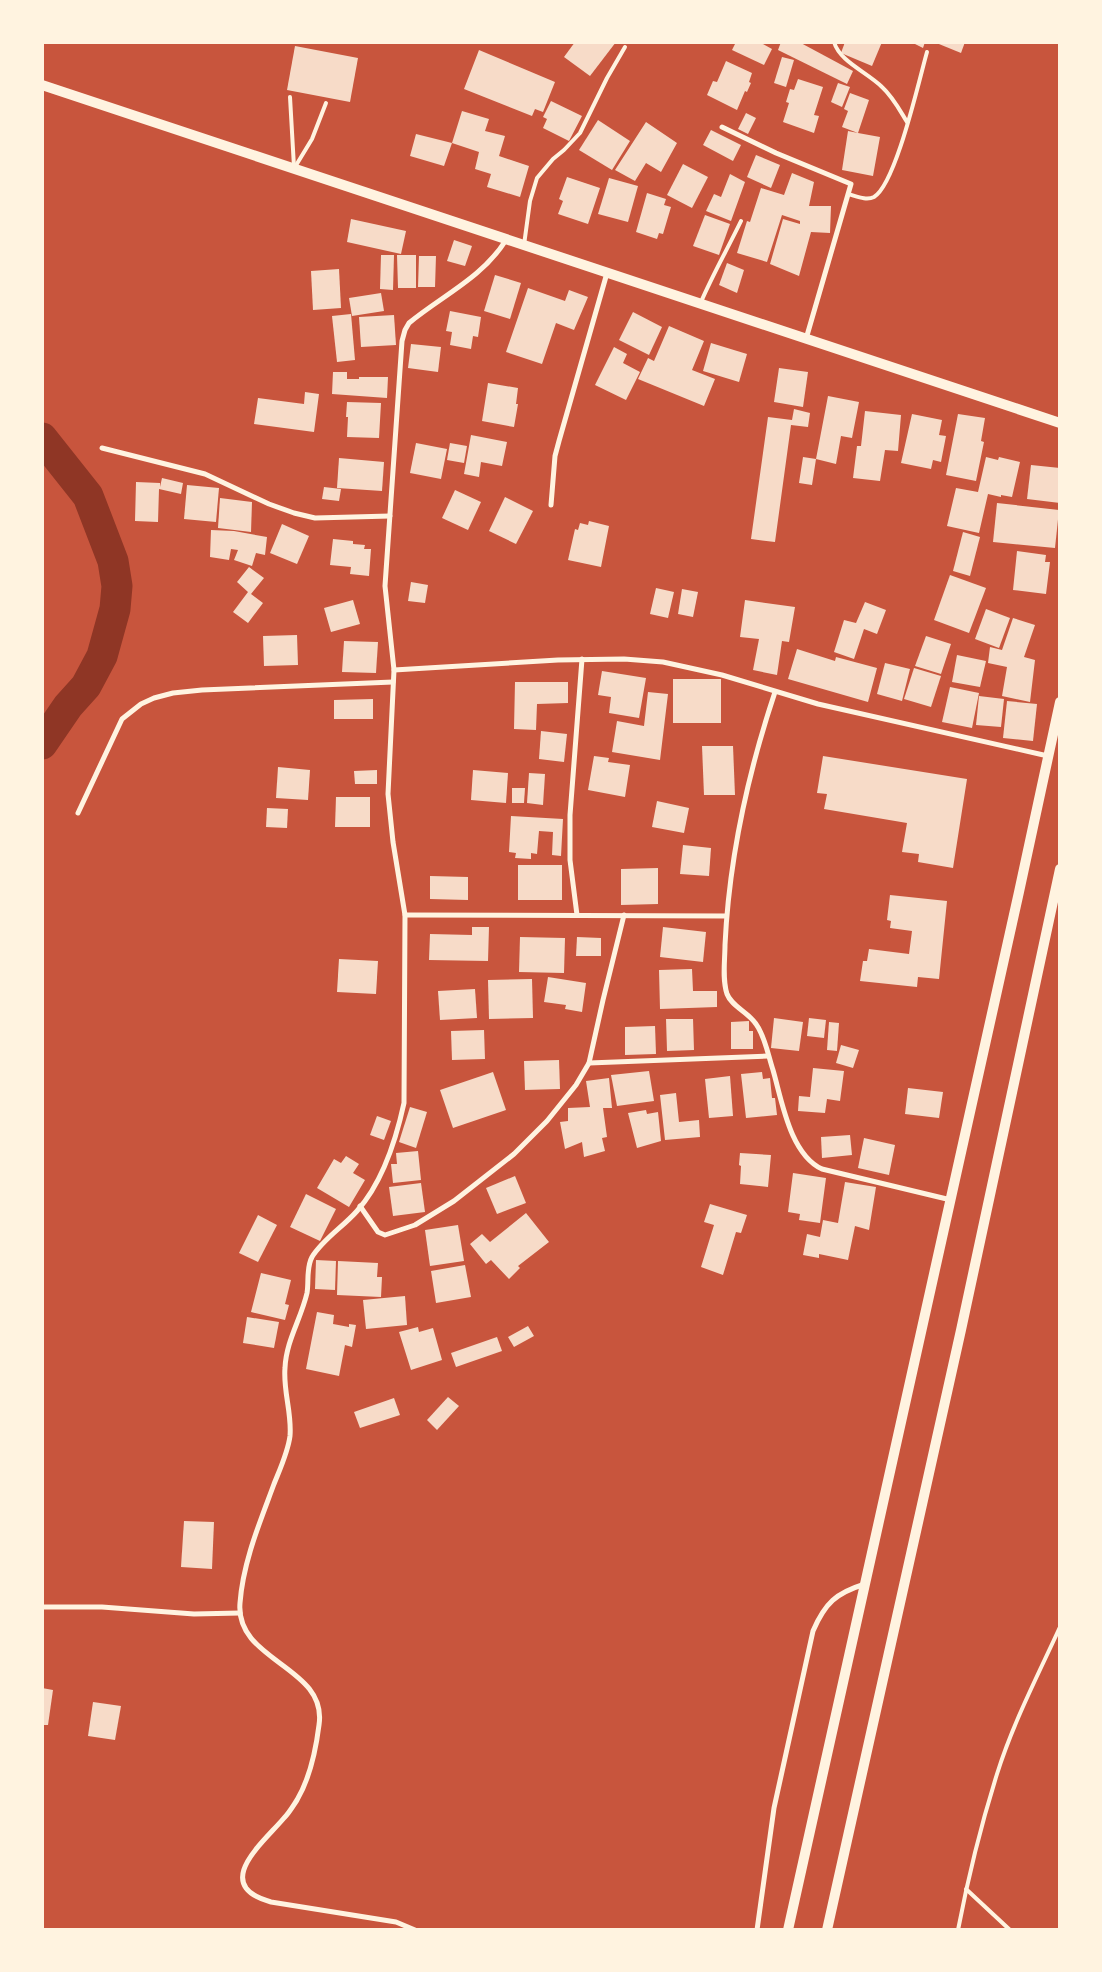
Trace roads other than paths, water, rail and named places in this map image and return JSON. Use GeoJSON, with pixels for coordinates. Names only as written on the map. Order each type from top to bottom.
{"type":"FeatureCollection","features":[{"type":"Feature","properties":{"kind":"main road"},"geometry":{"type":"LineString","coordinates":[[42,85],[1060,422]]}},
{"type":"Feature","properties":{"kind":"main road"},"geometry":{"type":"LineString","coordinates":[[788,1930],[1060,702]]}},
{"type":"Feature","properties":{"kind":"main road"},"geometry":{"type":"LineString","coordinates":[[827,1930],[961,1330],[1060,869]]}},
{"type":"Feature","properties":{"kind":"street"},"geometry":{"type":"LineString","coordinates":[[722,127],[776,153],[851,184],[806,338]]}},
{"type":"Feature","properties":{"kind":"street"},"geometry":{"type":"LineString","coordinates":[[415,1930],[396,1922],[271,1902],[250,1893],[244,1884],[243,1875],[248,1858],[263,1839],[284,1818],[302,1790],[315,1745],[320,1712],[318,1702],[306,1684],[263,1651],[249,1637],[243,1628],[240,1613],[242,1588],[255,1536],[288,1446],[290,1424],[285,1384],[286,1357],[306,1296],[310,1263],[320,1249],[360,1206],[378,1179],[400,1122],[404,1103],[405,915],[393,842],[388,794],[394,670],[385,586],[399,362],[404,330],[416,317],[480,271],[498,253],[506,240]]}},
{"type":"Feature","properties":{"kind":"street"},"geometry":{"type":"LineString","coordinates":[[551,505],[555,456],[607,273]]}},
{"type":"Feature","properties":{"kind":"street"},"geometry":{"type":"LineString","coordinates":[[102,448],[204,474],[269,504],[294,513],[322,518],[390,516]]}},
{"type":"Feature","properties":{"kind":"street"},"geometry":{"type":"LineString","coordinates":[[394,670],[582,660],[663,662],[722,674],[818,704],[1048,756]]}},
{"type":"Feature","properties":{"kind":"street"},"geometry":{"type":"LineString","coordinates":[[577,915],[570,860],[570,814],[582,660]]}},
{"type":"Feature","properties":{"kind":"street"},"geometry":{"type":"LineString","coordinates":[[78,812],[122,719],[141,704],[154,698],[173,693],[202,690],[393,682]]}},
{"type":"Feature","properties":{"kind":"street"},"geometry":{"type":"LineString","coordinates":[[775,692],[760,738],[733,865],[726,916],[724,972],[727,995],[756,1024],[797,1146],[813,1164],[822,1168],[951,1200]]}},
{"type":"Feature","properties":{"kind":"street"},"geometry":{"type":"LineString","coordinates":[[405,915],[726,916]]}},
{"type":"Feature","properties":{"kind":"street"},"geometry":{"type":"LineString","coordinates":[[360,1206],[378,1232],[385,1235],[415,1226],[454,1201],[514,1154],[547,1121],[571,1092],[589,1063],[624,915]]}},
{"type":"Feature","properties":{"kind":"street"},"geometry":{"type":"LineString","coordinates":[[589,1063],[768,1056]]}},
{"type":"Feature","properties":{"kind":"street"},"geometry":{"type":"LineString","coordinates":[[757,1930],[774,1808],[814,1631],[821,1614],[835,1598],[852,1588],[865,1584]]}},
{"type":"Feature","properties":{"kind":"street"},"geometry":{"type":"LineString","coordinates":[[42,1607],[109,1607],[194,1614],[240,1613]]}},
{"type":"Feature","properties":{"kind":"lane"},"geometry":{"type":"LineString","coordinates":[[834,42],[836,50],[842,57],[867,74],[893,98],[907,122]]}},
{"type":"Feature","properties":{"kind":"lane"},"geometry":{"type":"LineString","coordinates":[[524,246],[530,201],[537,178],[553,159],[580,133],[607,78],[625,47]]}},
{"type":"Feature","properties":{"kind":"lane"},"geometry":{"type":"LineString","coordinates":[[848,194],[872,198],[882,191],[888,181],[898,154],[927,52]]}},
{"type":"Feature","properties":{"kind":"lane"},"geometry":{"type":"LineString","coordinates":[[290,97],[294,169]]}},
{"type":"Feature","properties":{"kind":"lane"},"geometry":{"type":"LineString","coordinates":[[294,169],[312,139],[326,103]]}},
{"type":"Feature","properties":{"kind":"lane"},"geometry":{"type":"LineString","coordinates":[[700,304],[712,275],[725,254],[741,221]]}},
{"type":"Feature","properties":{"kind":"lane"},"geometry":{"type":"LineString","coordinates":[[958,1930],[966,1889],[997,1774],[1023,1707],[1060,1627]]}},
{"type":"Feature","properties":{"kind":"lane"},"geometry":{"type":"LineString","coordinates":[[966,1889],[1010,1930]]}},
{"type":"Feature","properties":{"kind":"waterway"},"geometry":{"type":"LineString","coordinates":[[42,438],[88,496],[113,561],[117,586],[115,609],[102,656],[86,686],[68,706],[42,744]]}}]}
